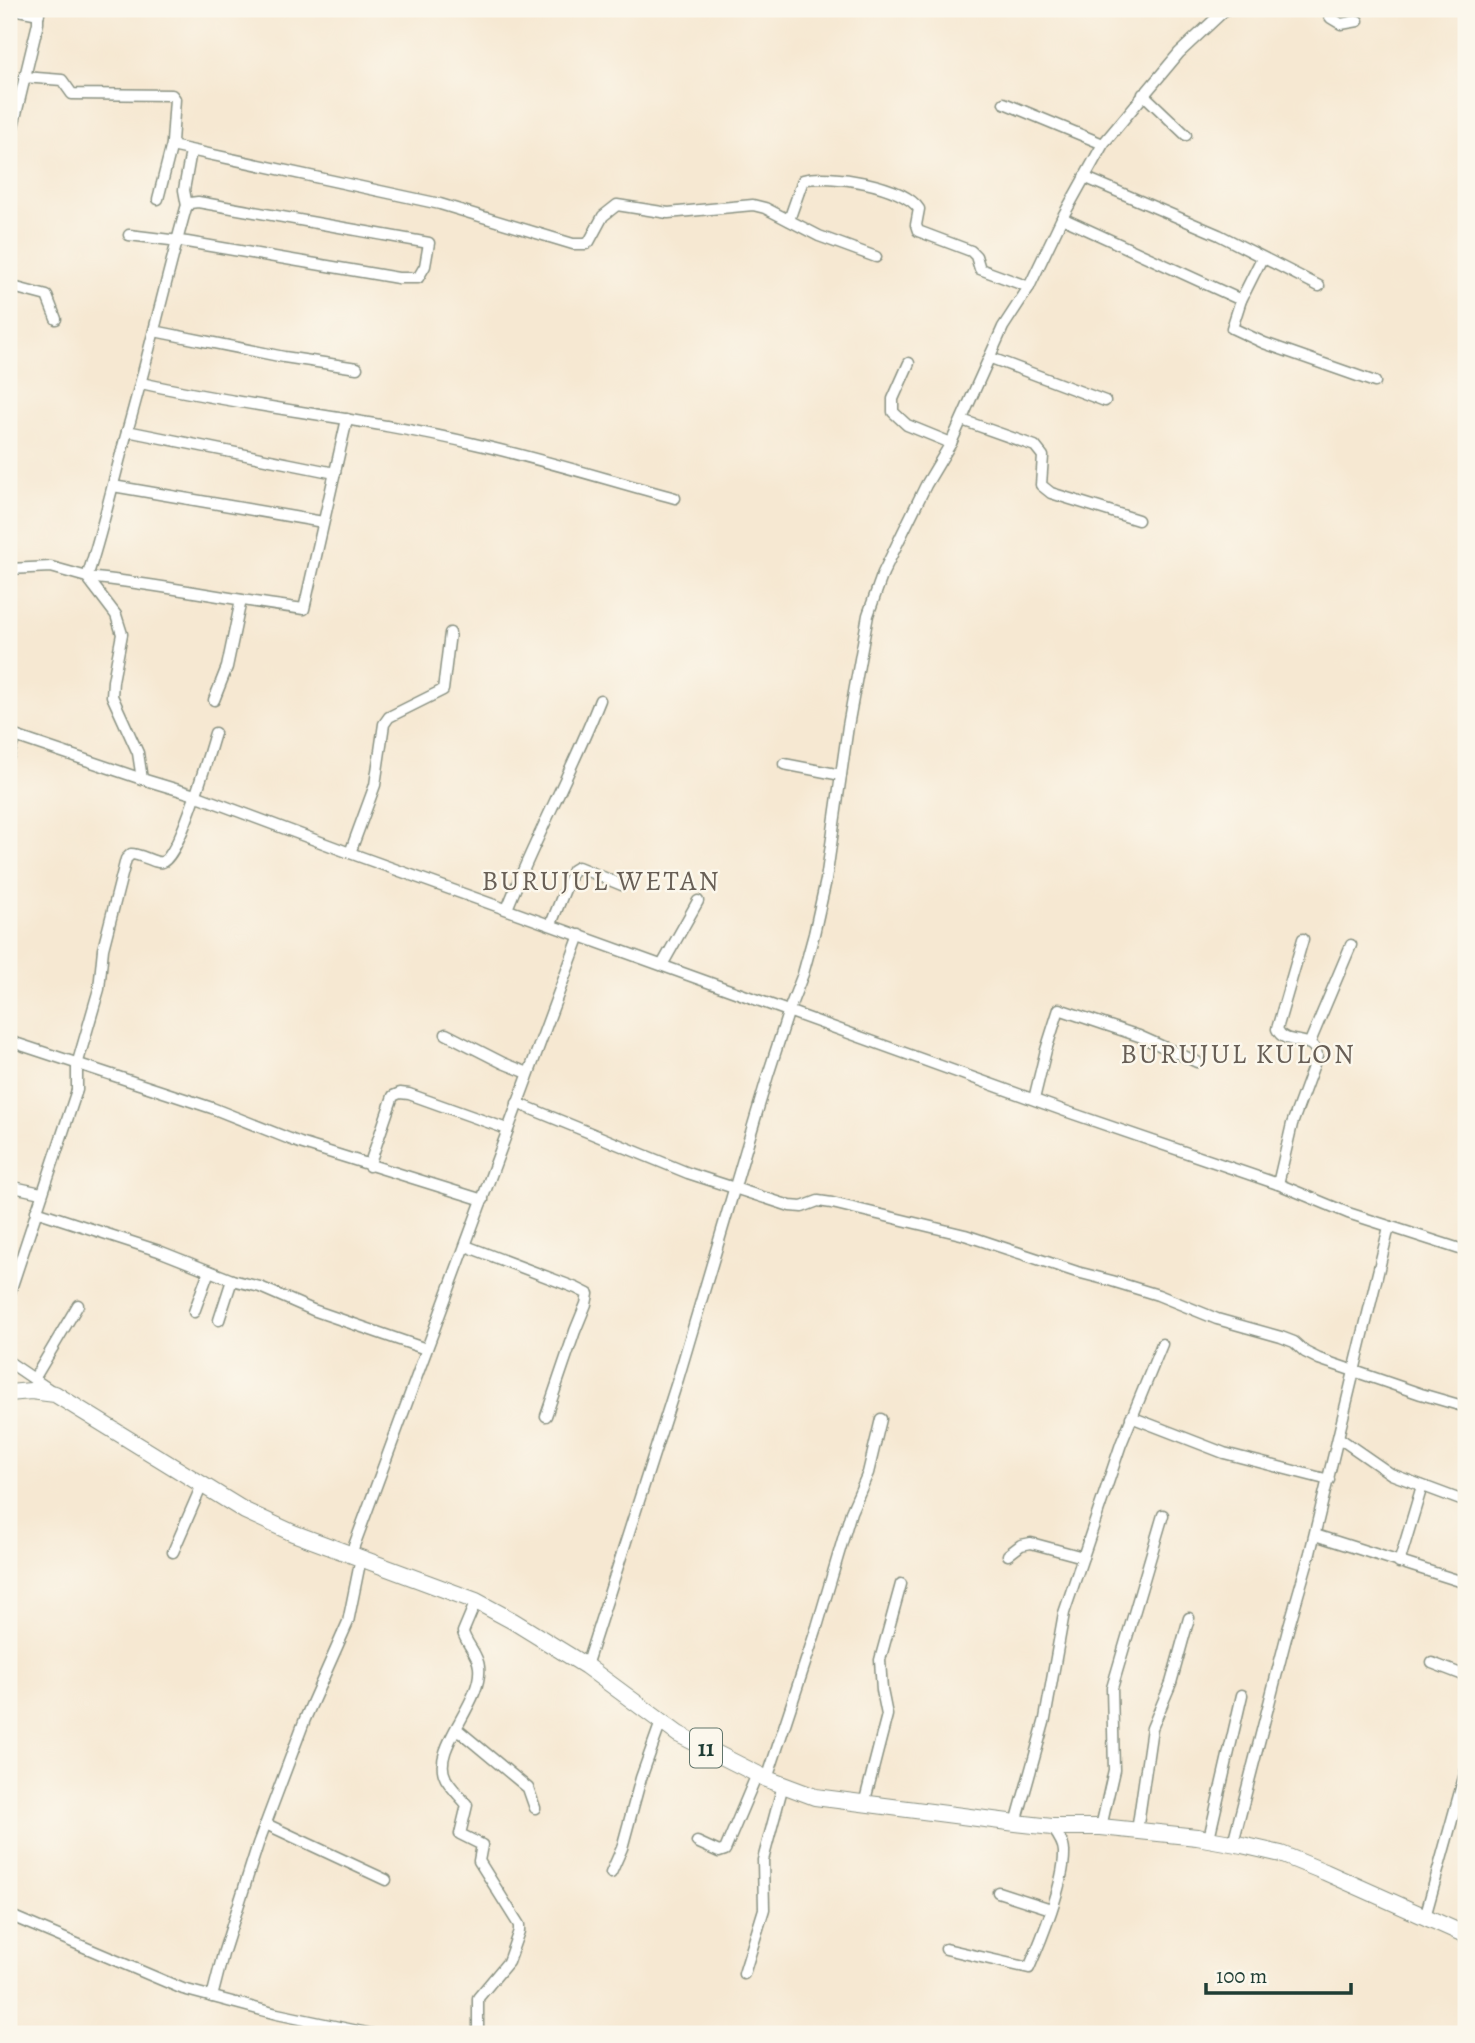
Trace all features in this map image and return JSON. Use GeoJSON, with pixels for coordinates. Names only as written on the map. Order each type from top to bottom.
{"type":"FeatureCollection","features":[{"type":"Feature","properties":{"kind":"highway","name":"11"},"geometry":{"type":"LineString","coordinates":[[9,1393],[31,1391],[55,1394],[202,1485],[267,1521],[476,1601],[586,1666],[678,1734],[762,1776],[815,1797],[1052,1827],[1101,1827],[1233,1843],[1281,1854],[1353,1883],[1466,1935]]}},
{"type":"Feature","properties":{"kind":"street"},"geometry":{"type":"LineString","coordinates":[[9,143],[39,11],[13,9]]}},
{"type":"Feature","properties":{"kind":"street"},"geometry":{"type":"LineString","coordinates":[[586,1666],[678,1379],[789,1010],[803,974],[823,893],[868,615],[883,573],[926,485],[951,443],[1003,327],[1029,287],[1062,218],[1103,144],[1179,53],[1226,9]]}},
{"type":"Feature","properties":{"kind":"street"},"geometry":{"type":"LineString","coordinates":[[1324,9],[1337,23],[1358,20]]}},
{"type":"Feature","properties":{"kind":"street"},"geometry":{"type":"LineString","coordinates":[[24,77],[62,80],[72,94],[173,96],[172,144],[158,199]]}},
{"type":"Feature","properties":{"kind":"street"},"geometry":{"type":"LineString","coordinates":[[1143,94],[1186,135]]}},
{"type":"Feature","properties":{"kind":"street"},"geometry":{"type":"LineString","coordinates":[[1004,103],[1103,144]]}},
{"type":"Feature","properties":{"kind":"street"},"geometry":{"type":"LineString","coordinates":[[172,144],[191,151],[440,204],[573,244],[589,242],[603,216],[611,208],[620,205],[668,214],[753,205],[762,206],[819,236],[876,257]]}},
{"type":"Feature","properties":{"kind":"street"},"geometry":{"type":"LineString","coordinates":[[87,578],[101,535],[187,206],[184,190],[191,151]]}},
{"type":"Feature","properties":{"kind":"street"},"geometry":{"type":"LineString","coordinates":[[1084,177],[1219,235],[1319,285]]}},
{"type":"Feature","properties":{"kind":"street"},"geometry":{"type":"LineString","coordinates":[[789,220],[800,184],[805,179],[844,179],[880,187],[917,206],[918,231],[971,251],[975,254],[980,269],[1029,287]]}},
{"type":"Feature","properties":{"kind":"street"},"geometry":{"type":"LineString","coordinates":[[129,236],[177,241],[398,278],[418,278],[425,266],[429,243],[198,202],[187,206]]}},
{"type":"Feature","properties":{"kind":"street"},"geometry":{"type":"LineString","coordinates":[[1062,218],[1241,300]]}},
{"type":"Feature","properties":{"kind":"street"},"geometry":{"type":"LineString","coordinates":[[1262,258],[1241,300],[1233,329],[1264,344],[1376,382]]}},
{"type":"Feature","properties":{"kind":"street"},"geometry":{"type":"LineString","coordinates":[[9,286],[47,296],[56,319]]}},
{"type":"Feature","properties":{"kind":"street"},"geometry":{"type":"LineString","coordinates":[[154,331],[284,357],[357,368]]}},
{"type":"Feature","properties":{"kind":"street"},"geometry":{"type":"LineString","coordinates":[[991,358],[1105,401]]}},
{"type":"Feature","properties":{"kind":"street"},"geometry":{"type":"LineString","coordinates":[[909,363],[893,399],[894,415],[907,425],[951,443]]}},
{"type":"Feature","properties":{"kind":"street"},"geometry":{"type":"LineString","coordinates":[[141,383],[475,444],[675,498]]}},
{"type":"Feature","properties":{"kind":"street"},"geometry":{"type":"LineString","coordinates":[[9,569],[51,566],[87,578],[202,592],[304,609],[347,419]]}},
{"type":"Feature","properties":{"kind":"street"},"geometry":{"type":"LineString","coordinates":[[962,420],[1035,446],[1043,456],[1041,485],[1045,489],[1138,520]]}},
{"type":"Feature","properties":{"kind":"street"},"geometry":{"type":"LineString","coordinates":[[127,431],[335,473]]}},
{"type":"Feature","properties":{"kind":"street"},"geometry":{"type":"LineString","coordinates":[[113,486],[323,522]]}},
{"type":"Feature","properties":{"kind":"street"},"geometry":{"type":"LineString","coordinates":[[87,578],[121,625],[122,634],[112,696],[138,752],[142,779]]}},
{"type":"Feature","properties":{"kind":"street"},"geometry":{"type":"LineString","coordinates":[[214,700],[227,667],[240,600]]}},
{"type":"Feature","properties":{"kind":"street"},"geometry":{"type":"LineString","coordinates":[[350,853],[375,785],[384,724],[389,717],[443,690],[450,634]]}},
{"type":"Feature","properties":{"kind":"street"},"geometry":{"type":"LineString","coordinates":[[507,909],[600,700]]}},
{"type":"Feature","properties":{"kind":"street"},"geometry":{"type":"LineString","coordinates":[[9,1295],[77,1090],[76,1065],[97,995],[103,949],[126,859],[129,854],[136,854],[158,862],[166,861],[185,828],[215,733]]}},
{"type":"Feature","properties":{"kind":"street"},"geometry":{"type":"LineString","coordinates":[[9,756],[12,735],[195,794],[350,853],[1278,1184],[1389,1227],[1466,1251]]}},
{"type":"Feature","properties":{"kind":"street"},"geometry":{"type":"LineString","coordinates":[[784,764],[841,775]]}},
{"type":"Feature","properties":{"kind":"street"},"geometry":{"type":"LineString","coordinates":[[551,924],[573,870],[578,867],[622,886]]}},
{"type":"Feature","properties":{"kind":"street"},"geometry":{"type":"LineString","coordinates":[[662,965],[698,901]]}},
{"type":"Feature","properties":{"kind":"street"},"geometry":{"type":"LineString","coordinates":[[212,1997],[223,1954],[266,1824],[305,1718],[348,1622],[356,1556],[426,1349],[580,935]]}},
{"type":"Feature","properties":{"kind":"street"},"geometry":{"type":"LineString","coordinates":[[1278,1184],[1292,1124],[1317,1056],[1315,1046],[1310,1042],[1283,1037],[1277,1029],[1303,939]]}},
{"type":"Feature","properties":{"kind":"street"},"geometry":{"type":"LineString","coordinates":[[1310,1042],[1351,945]]}},
{"type":"Feature","properties":{"kind":"street"},"geometry":{"type":"LineString","coordinates":[[1034,1099],[1059,1009],[1139,1036],[1197,1062]]}},
{"type":"Feature","properties":{"kind":"street"},"geometry":{"type":"LineString","coordinates":[[446,1034],[528,1073]]}},
{"type":"Feature","properties":{"kind":"street"},"geometry":{"type":"LineString","coordinates":[[9,1041],[212,1108],[300,1143],[483,1200]]}},
{"type":"Feature","properties":{"kind":"street"},"geometry":{"type":"LineString","coordinates":[[369,1166],[393,1096],[397,1093],[409,1094],[507,1129]]}},
{"type":"Feature","properties":{"kind":"street"},"geometry":{"type":"LineString","coordinates":[[517,1103],[688,1173],[790,1206],[802,1207],[818,1201],[832,1203],[965,1235],[1158,1295],[1217,1319],[1281,1337],[1294,1342],[1313,1357],[1466,1407]]}},
{"type":"Feature","properties":{"kind":"street"},"geometry":{"type":"LineString","coordinates":[[9,1186],[41,1193]]}},
{"type":"Feature","properties":{"kind":"street"},"geometry":{"type":"LineString","coordinates":[[36,1211],[159,1251],[232,1280],[260,1287],[313,1310],[426,1349]]}},
{"type":"Feature","properties":{"kind":"street"},"geometry":{"type":"LineString","coordinates":[[1233,1843],[1329,1480],[1389,1227]]}},
{"type":"Feature","properties":{"kind":"street"},"geometry":{"type":"LineString","coordinates":[[466,1246],[588,1294],[546,1416]]}},
{"type":"Feature","properties":{"kind":"street"},"geometry":{"type":"LineString","coordinates":[[194,1312],[209,1271]]}},
{"type":"Feature","properties":{"kind":"street"},"geometry":{"type":"LineString","coordinates":[[219,1320],[232,1280]]}},
{"type":"Feature","properties":{"kind":"street"},"geometry":{"type":"LineString","coordinates":[[34,1379],[78,1305]]}},
{"type":"Feature","properties":{"kind":"street"},"geometry":{"type":"LineString","coordinates":[[1016,1823],[1045,1719],[1064,1614],[1131,1417],[1162,1344]]}},
{"type":"Feature","properties":{"kind":"street"},"geometry":{"type":"LineString","coordinates":[[9,1362],[55,1394]]}},
{"type":"Feature","properties":{"kind":"street"},"geometry":{"type":"LineString","coordinates":[[1131,1417],[1224,1452],[1329,1480]]}},
{"type":"Feature","properties":{"kind":"street"},"geometry":{"type":"LineString","coordinates":[[697,1842],[719,1852],[726,1850],[762,1776],[817,1627],[851,1512],[868,1472],[881,1419]]}},
{"type":"Feature","properties":{"kind":"street"},"geometry":{"type":"LineString","coordinates":[[1339,1438],[1391,1474],[1466,1502]]}},
{"type":"Feature","properties":{"kind":"street"},"geometry":{"type":"LineString","coordinates":[[173,1552],[202,1485]]}},
{"type":"Feature","properties":{"kind":"street"},"geometry":{"type":"LineString","coordinates":[[1399,1563],[1423,1486]]}},
{"type":"Feature","properties":{"kind":"street"},"geometry":{"type":"LineString","coordinates":[[1101,1827],[1114,1770],[1112,1688],[1163,1515]]}},
{"type":"Feature","properties":{"kind":"street"},"geometry":{"type":"LineString","coordinates":[[1315,1535],[1466,1583]]}},
{"type":"Feature","properties":{"kind":"street"},"geometry":{"type":"LineString","coordinates":[[1008,1555],[1021,1545],[1031,1543],[1083,1557]]}},
{"type":"Feature","properties":{"kind":"street"},"geometry":{"type":"LineString","coordinates":[[864,1804],[887,1715],[880,1660],[901,1584]]}},
{"type":"Feature","properties":{"kind":"street"},"geometry":{"type":"LineString","coordinates":[[476,1601],[463,1632],[479,1665],[478,1679],[442,1760],[446,1779],[467,1805],[459,1833],[482,1845],[479,1861],[520,1931],[508,1962],[478,1998],[478,2034]]}},
{"type":"Feature","properties":{"kind":"street"},"geometry":{"type":"LineString","coordinates":[[1137,1831],[1153,1728],[1171,1683],[1189,1618]]}},
{"type":"Feature","properties":{"kind":"street"},"geometry":{"type":"LineString","coordinates":[[1432,1662],[1466,1676]]}},
{"type":"Feature","properties":{"kind":"street"},"geometry":{"type":"LineString","coordinates":[[1209,1839],[1242,1695]]}},
{"type":"Feature","properties":{"kind":"street"},"geometry":{"type":"LineString","coordinates":[[611,1873],[622,1848],[641,1778],[661,1722]]}},
{"type":"Feature","properties":{"kind":"street"},"geometry":{"type":"LineString","coordinates":[[457,1729],[528,1788],[535,1808]]}},
{"type":"Feature","properties":{"kind":"street"},"geometry":{"type":"LineString","coordinates":[[1425,1917],[1466,1770]]}},
{"type":"Feature","properties":{"kind":"street"},"geometry":{"type":"LineString","coordinates":[[744,1974],[764,1909],[763,1860],[783,1785]]}},
{"type":"Feature","properties":{"kind":"street"},"geometry":{"type":"LineString","coordinates":[[266,1824],[386,1880]]}},
{"type":"Feature","properties":{"kind":"street"},"geometry":{"type":"LineString","coordinates":[[946,1950],[1029,1968],[1051,1909],[1064,1850],[1052,1827]]}},
{"type":"Feature","properties":{"kind":"street"},"geometry":{"type":"LineString","coordinates":[[998,1892],[1051,1909]]}},
{"type":"Feature","properties":{"kind":"street"},"geometry":{"type":"LineString","coordinates":[[9,1915],[183,1989],[277,2014],[372,2034]]}},
{"type":"Feature","properties":{"kind":"district","name":"BURUJUL WETAN"},"geometry":{"type":"Point","coordinates":[601,880]}},
{"type":"Feature","properties":{"kind":"district","name":"BURUJUL KULON"},"geometry":{"type":"Point","coordinates":[1238,1053]}}]}
